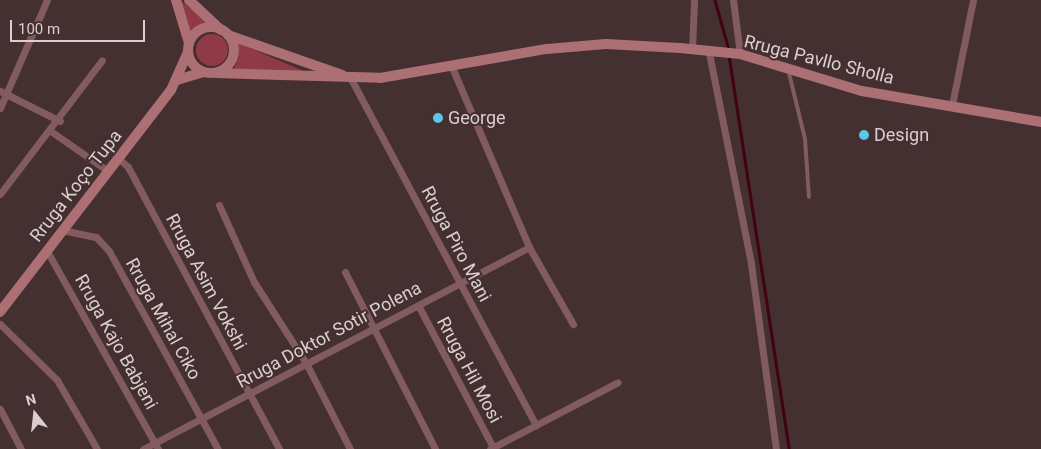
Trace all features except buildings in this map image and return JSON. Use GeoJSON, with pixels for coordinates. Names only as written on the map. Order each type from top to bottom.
{"type":"FeatureCollection","features":[{"type":"Feature","properties":{"kind":"street"},"geometry":{"type":"LineString","coordinates":[[0,108],[3,92],[47,0]]}},
{"type":"Feature","properties":{"kind":"street"},"geometry":{"type":"LineString","coordinates":[[176,0],[188,48],[203,72]]}},
{"type":"Feature","properties":{"kind":"street"},"geometry":{"type":"LineString","coordinates":[[177,80],[203,72],[216,72],[231,62],[233,43],[225,32],[189,0]]}},
{"type":"Feature","properties":{"kind":"street"},"geometry":{"type":"LineString","coordinates":[[692,50],[694,0]]}},
{"type":"Feature","properties":{"kind":"street"},"geometry":{"type":"LineString","coordinates":[[733,0],[740,54]]}},
{"type":"Feature","properties":{"kind":"street"},"geometry":{"type":"LineString","coordinates":[[952,105],[974,0]]}},
{"type":"Feature","properties":{"kind":"street"},"geometry":{"type":"LineString","coordinates":[[188,48],[202,29],[225,32]]}},
{"type":"Feature","properties":{"kind":"street","name":"Rruga Pavllo Sholla"},"geometry":{"type":"LineString","coordinates":[[225,32],[350,77]]}},
{"type":"Feature","properties":{"kind":"street","name":"Rruga Pavllo Sholla"},"geometry":{"type":"LineString","coordinates":[[216,72],[350,77],[399,76],[451,65],[606,44],[740,54],[862,91],[952,105],[1041,122]]}},
{"type":"Feature","properties":{"kind":"street","name":"Rruga Koço Tupa"},"geometry":{"type":"LineString","coordinates":[[0,312],[177,80],[188,48]]}},
{"type":"Feature","properties":{"kind":"street"},"geometry":{"type":"LineString","coordinates":[[709,53],[751,264],[776,449]]}},
{"type":"Feature","properties":{"kind":"street"},"geometry":{"type":"LineString","coordinates":[[0,194],[52,132],[102,60]]}},
{"type":"Feature","properties":{"kind":"street"},"geometry":{"type":"LineString","coordinates":[[451,65],[529,246],[573,324]]}},
{"type":"Feature","properties":{"kind":"street","name":"Rruga Piro Mani"},"geometry":{"type":"LineString","coordinates":[[350,77],[536,425]]}},
{"type":"Feature","properties":{"kind":"street"},"geometry":{"type":"LineString","coordinates":[[3,92],[60,121]]}},
{"type":"Feature","properties":{"kind":"street"},"geometry":{"type":"LineString","coordinates":[[52,132],[108,170]]}},
{"type":"Feature","properties":{"kind":"street","name":"Rruga Asim Vokshi"},"geometry":{"type":"LineString","coordinates":[[118,158],[128,167],[279,449]]}},
{"type":"Feature","properties":{"kind":"street"},"geometry":{"type":"LineString","coordinates":[[219,205],[254,282],[306,364],[350,449]]}},
{"type":"Feature","properties":{"kind":"street","name":"Rruga Mihal Ciko"},"geometry":{"type":"LineString","coordinates":[[62,230],[96,238],[109,250],[218,449]]}},
{"type":"Feature","properties":{"kind":"street","name":"Rruga Doktor Sotir Polena"},"geometry":{"type":"LineString","coordinates":[[143,449],[156,446],[201,419],[529,246]]}},
{"type":"Feature","properties":{"kind":"street","name":"Rruga Kajo Babjeni"},"geometry":{"type":"LineString","coordinates":[[46,251],[156,446]]}},
{"type":"Feature","properties":{"kind":"street"},"geometry":{"type":"LineString","coordinates":[[345,272],[435,449]]}},
{"type":"Feature","properties":{"kind":"street","name":"Rruga Hil Mosi"},"geometry":{"type":"LineString","coordinates":[[418,305],[492,448]]}},
{"type":"Feature","properties":{"kind":"street"},"geometry":{"type":"LineString","coordinates":[[0,324],[57,380],[97,449]]}},
{"type":"Feature","properties":{"kind":"street"},"geometry":{"type":"LineString","coordinates":[[492,448],[618,382]]}},
{"type":"Feature","properties":{"kind":"street"},"geometry":{"type":"LineString","coordinates":[[0,409],[21,449]]}},
{"type":"Feature","properties":{"kind":"lane"},"geometry":{"type":"LineString","coordinates":[[788,67],[806,139],[809,197]]}},
{"type":"Feature","properties":{"kind":"shaded area"},"geometry":{"type":"Polygon","coordinates":[[[181,1],[208,22],[191,33],[181,1]]]}},
{"type":"Feature","properties":{"kind":"shaded area"},"geometry":{"type":"Polygon","coordinates":[[[212,34],[224,38],[228,50],[224,62],[212,66],[200,62],[196,50],[200,38],[212,34]]]}},
{"type":"Feature","properties":{"kind":"shaded area"},"geometry":{"type":"Polygon","coordinates":[[[236,42],[306,72],[234,69],[239,56],[236,42]]]}},
{"type":"Feature","properties":{"kind":"waterway"},"geometry":{"type":"LineString","coordinates":[[715,0],[729,50]]}},
{"type":"Feature","properties":{"kind":"waterway"},"geometry":{"type":"LineString","coordinates":[[729,55],[789,449]]}},
{"type":"Feature","properties":{"kind":"place","name":"George"},"geometry":{"type":"Point","coordinates":[438,118]}},
{"type":"Feature","properties":{"kind":"place","name":"Design"},"geometry":{"type":"Point","coordinates":[864,135]}}]}
